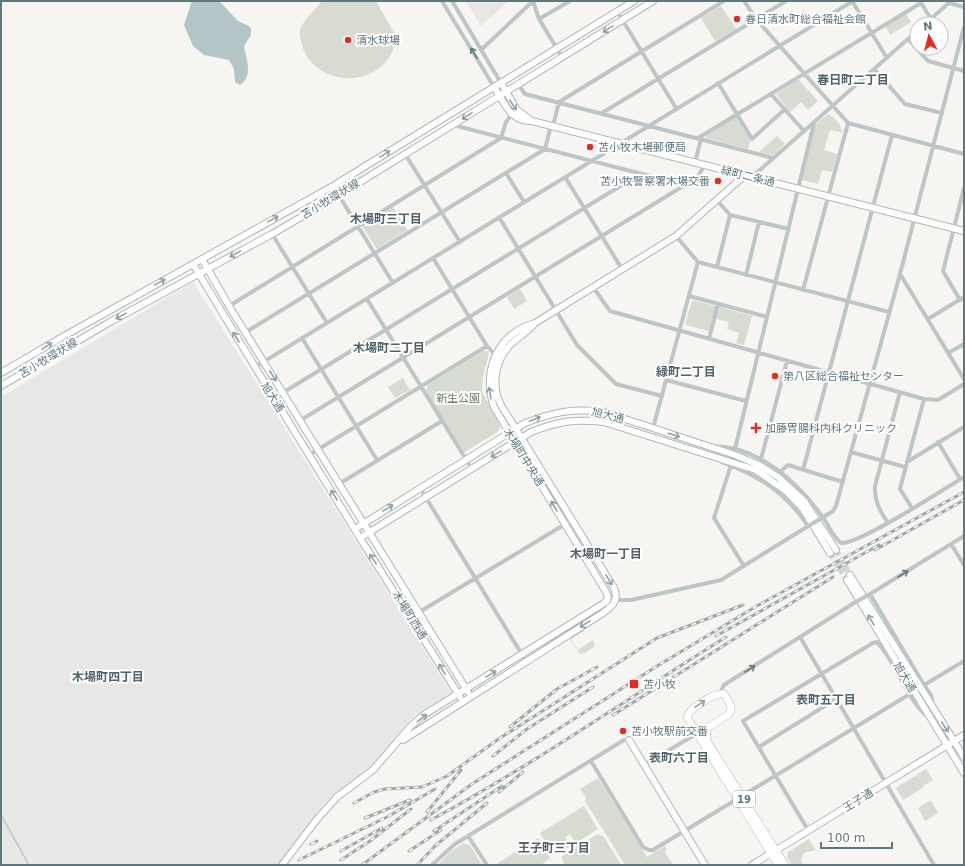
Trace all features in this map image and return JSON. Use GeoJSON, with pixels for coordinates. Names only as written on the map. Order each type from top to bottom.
{"type":"FeatureCollection","features":[{"type":"Feature","properties":{"kind":"main road","name":"19"},"geometry":{"type":"LineString","coordinates":[[720,693],[724,694],[731,706],[731,710],[729,714],[706,729],[705,733],[707,741],[739,798]]}},
{"type":"Feature","properties":{"kind":"main road"},"geometry":{"type":"LineString","coordinates":[[696,734],[687,717],[688,714],[720,693]]}},
{"type":"Feature","properties":{"kind":"main road","name":"19"},"geometry":{"type":"LineString","coordinates":[[696,734],[773,852],[785,865]]}},
{"type":"Feature","properties":{"kind":"main road","name":"19"},"geometry":{"type":"LineString","coordinates":[[773,852],[778,865]]}},
{"type":"Feature","properties":{"kind":"street"},"geometry":{"type":"LineString","coordinates":[[442,1],[494,86]]}},
{"type":"Feature","properties":{"kind":"street"},"geometry":{"type":"LineString","coordinates":[[452,1],[501,83]]}},
{"type":"Feature","properties":{"kind":"street"},"geometry":{"type":"LineString","coordinates":[[482,49],[533,1],[539,19],[562,57]]}},
{"type":"Feature","properties":{"kind":"street"},"geometry":{"type":"LineString","coordinates":[[539,19],[570,1]]}},
{"type":"Feature","properties":{"kind":"street","name":"苫小牧環状線"},"geometry":{"type":"LineString","coordinates":[[1,374],[333,186],[634,1]]}},
{"type":"Feature","properties":{"kind":"street","name":"苫小牧環状線"},"geometry":{"type":"LineString","coordinates":[[1,386],[110,322],[272,234],[339,195],[653,1]]}},
{"type":"Feature","properties":{"kind":"street"},"geometry":{"type":"LineString","coordinates":[[246,332],[545,149],[558,102],[724,1]]}},
{"type":"Feature","properties":{"kind":"street"},"geometry":{"type":"LineString","coordinates":[[744,1],[756,19],[779,46],[848,123],[964,154]]}},
{"type":"Feature","properties":{"kind":"street"},"geometry":{"type":"LineString","coordinates":[[602,113],[786,1]]}},
{"type":"Feature","properties":{"kind":"street"},"geometry":{"type":"LineString","coordinates":[[255,367],[853,1],[887,58]]}},
{"type":"Feature","properties":{"kind":"street"},"geometry":{"type":"LineString","coordinates":[[695,162],[700,138],[920,2],[929,16]]}},
{"type":"Feature","properties":{"kind":"street"},"geometry":{"type":"LineString","coordinates":[[934,16],[950,2],[964,7]]}},
{"type":"Feature","properties":{"kind":"street"},"geometry":{"type":"LineString","coordinates":[[617,11],[676,108]]}},
{"type":"Feature","properties":{"kind":"street"},"geometry":{"type":"LineString","coordinates":[[282,865],[322,812],[338,797],[373,770],[410,727],[422,716],[605,604],[607,600],[631,600],[711,584],[721,580],[833,511],[836,506],[843,482],[900,274],[964,27]]}},
{"type":"Feature","properties":{"kind":"street"},"geometry":{"type":"LineString","coordinates":[[752,177],[908,39],[928,61],[964,71]]}},
{"type":"Feature","properties":{"kind":"street"},"geometry":{"type":"LineString","coordinates":[[874,69],[905,104],[942,113]]}},
{"type":"Feature","properties":{"kind":"street","name":"緑町二条通"},"geometry":{"type":"LineString","coordinates":[[501,83],[502,94],[512,114],[523,121],[532,121],[620,143],[964,232]]}},
{"type":"Feature","properties":{"kind":"street"},"geometry":{"type":"LineString","coordinates":[[718,83],[752,139],[785,109]]}},
{"type":"Feature","properties":{"kind":"street"},"geometry":{"type":"LineString","coordinates":[[518,84],[525,94],[650,125],[773,158]]}},
{"type":"Feature","properties":{"kind":"street","name":"緑町二条通"},"geometry":{"type":"LineString","coordinates":[[494,86],[517,110],[532,121]]}},
{"type":"Feature","properties":{"kind":"street"},"geometry":{"type":"LineString","coordinates":[[771,94],[804,131]]}},
{"type":"Feature","properties":{"kind":"street"},"geometry":{"type":"LineString","coordinates":[[229,306],[424,184],[501,138],[506,122],[512,114]]}},
{"type":"Feature","properties":{"kind":"street"},"geometry":{"type":"LineString","coordinates":[[735,449],[814,123]]}},
{"type":"Feature","properties":{"kind":"street"},"geometry":{"type":"LineString","coordinates":[[803,290],[848,123]]}},
{"type":"Feature","properties":{"kind":"street"},"geometry":{"type":"LineString","coordinates":[[453,125],[685,185]]}},
{"type":"Feature","properties":{"kind":"street"},"geometry":{"type":"LineString","coordinates":[[802,470],[892,135]]}},
{"type":"Feature","properties":{"kind":"street"},"geometry":{"type":"LineString","coordinates":[[405,154],[460,242]]}},
{"type":"Feature","properties":{"kind":"street"},"geometry":{"type":"LineString","coordinates":[[301,420],[685,185],[698,176],[704,165]]}},
{"type":"Feature","properties":{"kind":"street"},"geometry":{"type":"LineString","coordinates":[[506,172],[524,202]]}},
{"type":"Feature","properties":{"kind":"street"},"geometry":{"type":"LineString","coordinates":[[284,392],[640,174]]}},
{"type":"Feature","properties":{"kind":"street","name":"木場町中央通"},"geometry":{"type":"LineString","coordinates":[[607,600],[606,592],[494,406],[490,395],[490,368],[497,356],[529,331],[535,323],[676,236],[745,175]]}},
{"type":"Feature","properties":{"kind":"street"},"geometry":{"type":"LineString","coordinates":[[565,177],[622,269]]}},
{"type":"Feature","properties":{"kind":"street"},"geometry":{"type":"LineString","coordinates":[[333,186],[393,282]]}},
{"type":"Feature","properties":{"kind":"street"},"geometry":{"type":"LineString","coordinates":[[928,320],[962,299],[943,271],[964,188]]}},
{"type":"Feature","properties":{"kind":"street"},"geometry":{"type":"LineString","coordinates":[[717,200],[730,215],[788,229]]}},
{"type":"Feature","properties":{"kind":"street"},"geometry":{"type":"LineString","coordinates":[[717,267],[730,215]]}},
{"type":"Feature","properties":{"kind":"street"},"geometry":{"type":"LineString","coordinates":[[499,217],[577,344],[616,384],[662,396]]}},
{"type":"Feature","properties":{"kind":"street"},"geometry":{"type":"LineString","coordinates":[[746,275],[759,222]]}},
{"type":"Feature","properties":{"kind":"street"},"geometry":{"type":"LineString","coordinates":[[272,234],[327,323]]}},
{"type":"Feature","properties":{"kind":"street"},"geometry":{"type":"LineString","coordinates":[[676,236],[698,262],[889,312]]}},
{"type":"Feature","properties":{"kind":"street"},"geometry":{"type":"LineString","coordinates":[[433,258],[487,346],[497,356]]}},
{"type":"Feature","properties":{"kind":"street","name":"旭大通"},"geometry":{"type":"LineString","coordinates":[[202,259],[229,306],[284,392],[369,532]]}},
{"type":"Feature","properties":{"kind":"street"},"geometry":{"type":"LineString","coordinates":[[653,428],[698,262]]}},
{"type":"Feature","properties":{"kind":"street","name":"旭大通"},"geometry":{"type":"LineString","coordinates":[[193,264],[360,538],[515,442],[551,424],[583,420],[604,422],[705,449]]}},
{"type":"Feature","properties":{"kind":"street"},"geometry":{"type":"LineString","coordinates":[[900,274],[964,379]]}},
{"type":"Feature","properties":{"kind":"street"},"geometry":{"type":"LineString","coordinates":[[593,287],[610,311],[924,399],[938,400],[964,384]]}},
{"type":"Feature","properties":{"kind":"street"},"geometry":{"type":"LineString","coordinates":[[688,296],[767,317]]}},
{"type":"Feature","properties":{"kind":"street"},"geometry":{"type":"LineString","coordinates":[[367,298],[472,469]]}},
{"type":"Feature","properties":{"kind":"street"},"geometry":{"type":"LineString","coordinates":[[709,339],[718,304]]}},
{"type":"Feature","properties":{"kind":"street"},"geometry":{"type":"LineString","coordinates":[[302,338],[378,460]]}},
{"type":"Feature","properties":{"kind":"street"},"geometry":{"type":"LineString","coordinates":[[948,354],[964,344]]}},
{"type":"Feature","properties":{"kind":"street"},"geometry":{"type":"LineString","coordinates":[[309,455],[487,346]]}},
{"type":"Feature","properties":{"kind":"street","name":"木場町中央通"},"geometry":{"type":"LineString","coordinates":[[497,356],[496,393],[499,402],[614,588],[615,600]]}},
{"type":"Feature","properties":{"kind":"street"},"geometry":{"type":"LineString","coordinates":[[761,459],[787,361]]}},
{"type":"Feature","properties":{"kind":"street"},"geometry":{"type":"LineString","coordinates":[[666,380],[746,401]]}},
{"type":"Feature","properties":{"kind":"street"},"geometry":{"type":"LineString","coordinates":[[888,524],[877,506],[874,496],[900,392]]}},
{"type":"Feature","properties":{"kind":"street"},"geometry":{"type":"LineString","coordinates":[[912,508],[900,489],[924,399]]}},
{"type":"Feature","properties":{"kind":"street","name":"旭大通"},"geometry":{"type":"LineString","coordinates":[[355,528],[516,429],[547,414],[582,409],[604,412],[653,428],[756,470],[786,491],[803,509],[833,552]]}},
{"type":"Feature","properties":{"kind":"street"},"geometry":{"type":"LineString","coordinates":[[339,484],[442,421]]}},
{"type":"Feature","properties":{"kind":"street"},"geometry":{"type":"LineString","coordinates":[[907,462],[964,427]]}},
{"type":"Feature","properties":{"kind":"street"},"geometry":{"type":"LineString","coordinates":[[809,526],[797,509],[782,494],[752,474],[714,460],[705,449],[718,446],[735,449],[761,459],[781,471],[804,494],[841,543],[849,543],[888,524],[962,478],[938,442]]}},
{"type":"Feature","properties":{"kind":"street"},"geometry":{"type":"LineString","coordinates":[[851,452],[905,467]]}},
{"type":"Feature","properties":{"kind":"street"},"geometry":{"type":"LineString","coordinates":[[731,465],[714,518],[744,566]]}},
{"type":"Feature","properties":{"kind":"street"},"geometry":{"type":"LineString","coordinates":[[781,471],[788,465],[843,482]]}},
{"type":"Feature","properties":{"kind":"street"},"geometry":{"type":"LineString","coordinates":[[420,488],[526,661]]}},
{"type":"Feature","properties":{"kind":"street"},"geometry":{"type":"LineString","coordinates":[[411,617],[572,520]]}},
{"type":"Feature","properties":{"kind":"street","name":"木場町西通"},"geometry":{"type":"LineString","coordinates":[[369,532],[470,696]]}},
{"type":"Feature","properties":{"kind":"street"},"geometry":{"type":"LineString","coordinates":[[720,693],[724,685],[964,536]]}},
{"type":"Feature","properties":{"kind":"street","name":"木場町西通"},"geometry":{"type":"LineString","coordinates":[[360,538],[463,702]]}},
{"type":"Feature","properties":{"kind":"street"},"geometry":{"type":"LineString","coordinates":[[951,544],[964,565]]}},
{"type":"Feature","properties":{"kind":"street","name":"旭大通"},"geometry":{"type":"LineString","coordinates":[[964,757],[848,578],[946,746],[964,773]]}},
{"type":"Feature","properties":{"kind":"street"},"geometry":{"type":"LineString","coordinates":[[870,594],[931,695],[934,711]]}},
{"type":"Feature","properties":{"kind":"street"},"geometry":{"type":"LineString","coordinates":[[395,746],[470,696],[609,609],[615,600]]}},
{"type":"Feature","properties":{"kind":"street"},"geometry":{"type":"LineString","coordinates":[[800,637],[934,865]]}},
{"type":"Feature","properties":{"kind":"street"},"geometry":{"type":"LineString","coordinates":[[808,830],[743,721],[873,643],[878,642],[910,694],[930,719]]}},
{"type":"Feature","properties":{"kind":"street"},"geometry":{"type":"LineString","coordinates":[[924,685],[964,661]]}},
{"type":"Feature","properties":{"kind":"street"},"geometry":{"type":"LineString","coordinates":[[591,761],[646,849],[653,850],[910,694]]}},
{"type":"Feature","properties":{"kind":"street"},"geometry":{"type":"LineString","coordinates":[[759,748],[836,699]]}},
{"type":"Feature","properties":{"kind":"street"},"geometry":{"type":"LineString","coordinates":[[644,766],[696,734]]}},
{"type":"Feature","properties":{"kind":"street","name":"王子通"},"geometry":{"type":"LineString","coordinates":[[752,865],[964,735]]}},
{"type":"Feature","properties":{"kind":"street"},"geometry":{"type":"LineString","coordinates":[[432,865],[455,844],[624,740],[629,740],[705,865]]}},
{"type":"Feature","properties":{"kind":"street"},"geometry":{"type":"LineString","coordinates":[[468,836],[487,865]]}},
{"type":"Feature","properties":{"kind":"shaded area"},"geometry":{"type":"Polygon","coordinates":[[[192,1],[219,1],[238,21],[249,26],[251,29],[251,35],[244,46],[248,72],[247,77],[240,85],[235,82],[234,69],[229,60],[204,55],[193,46],[184,25],[192,1]]]}},
{"type":"Feature","properties":{"kind":"shaded area"},"geometry":{"type":"Polygon","coordinates":[[[466,1],[509,1],[481,26],[466,1]]]}},
{"type":"Feature","properties":{"kind":"shaded area"},"geometry":{"type":"Polygon","coordinates":[[[193,282],[451,693],[414,715],[374,764],[324,803],[278,865],[1,865],[1,397],[193,282]]]}},
{"type":"Feature","properties":{"kind":"green space","name":"清水球場"},"geometry":{"type":"Polygon","coordinates":[[[322,1],[376,1],[396,36],[392,52],[383,65],[371,73],[357,78],[342,78],[327,74],[314,65],[304,51],[300,38],[300,30],[322,1]]]}},
{"type":"Feature","properties":{"kind":"green space"},"geometry":{"type":"Polygon","coordinates":[[[721,6],[736,29],[715,41],[701,18],[721,6]]]}},
{"type":"Feature","properties":{"kind":"green space"},"geometry":{"type":"Polygon","coordinates":[[[906,13],[909,18],[909,23],[890,35],[885,26],[906,13]]]}},
{"type":"Feature","properties":{"kind":"green space"},"geometry":{"type":"Polygon","coordinates":[[[799,80],[818,101],[808,110],[801,102],[790,112],[776,94],[799,80]]]}},
{"type":"Feature","properties":{"kind":"green space"},"geometry":{"type":"Polygon","coordinates":[[[828,114],[838,122],[842,133],[830,130],[824,150],[837,154],[832,172],[822,170],[818,184],[802,180],[815,125],[828,114]]]}},
{"type":"Feature","properties":{"kind":"green space"},"geometry":{"type":"Polygon","coordinates":[[[737,116],[751,139],[748,149],[706,138],[706,135],[737,116]]]}},
{"type":"Feature","properties":{"kind":"green space"},"geometry":{"type":"Polygon","coordinates":[[[777,136],[785,144],[773,155],[759,152],[777,136]]]}},
{"type":"Feature","properties":{"kind":"green space"},"geometry":{"type":"Polygon","coordinates":[[[393,207],[407,230],[377,249],[362,226],[393,207]]]}},
{"type":"Feature","properties":{"kind":"green space"},"geometry":{"type":"Polygon","coordinates":[[[520,289],[527,301],[514,309],[507,297],[520,289]]]}},
{"type":"Feature","properties":{"kind":"green space"},"geometry":{"type":"Polygon","coordinates":[[[692,300],[716,306],[709,331],[685,325],[692,300]]]}},
{"type":"Feature","properties":{"kind":"green space"},"geometry":{"type":"Polygon","coordinates":[[[720,307],[752,316],[744,345],[736,343],[739,333],[727,329],[729,322],[716,319],[720,307]]]}},
{"type":"Feature","properties":{"kind":"green space","name":"新生公園"},"geometry":{"type":"Polygon","coordinates":[[[483,351],[487,351],[489,354],[483,376],[482,391],[500,426],[499,431],[463,453],[426,392],[428,385],[483,351]]]}},
{"type":"Feature","properties":{"kind":"green space"},"geometry":{"type":"Polygon","coordinates":[[[403,378],[410,390],[395,398],[388,387],[403,378]]]}},
{"type":"Feature","properties":{"kind":"green space"},"geometry":{"type":"Polygon","coordinates":[[[585,628],[584,631],[571,639],[578,650],[593,640],[595,646],[585,653],[580,654],[569,638],[585,628]]]}},
{"type":"Feature","properties":{"kind":"green space"},"geometry":{"type":"Polygon","coordinates":[[[926,769],[933,780],[903,800],[896,788],[926,769]]]}},
{"type":"Feature","properties":{"kind":"green space"},"geometry":{"type":"Polygon","coordinates":[[[598,778],[647,857],[665,846],[667,850],[665,852],[673,865],[625,865],[585,801],[586,797],[580,789],[598,778]]]}},
{"type":"Feature","properties":{"kind":"green space"},"geometry":{"type":"Polygon","coordinates":[[[931,800],[938,813],[925,821],[918,808],[931,800]]]}},
{"type":"Feature","properties":{"kind":"green space"},"geometry":{"type":"Polygon","coordinates":[[[584,806],[598,829],[576,843],[570,834],[565,837],[570,846],[557,855],[553,854],[540,833],[584,806]]]}},
{"type":"Feature","properties":{"kind":"green space"},"geometry":{"type":"Polygon","coordinates":[[[598,834],[604,837],[621,865],[564,865],[562,856],[598,834]]]}},
{"type":"Feature","properties":{"kind":"green space"},"geometry":{"type":"Polygon","coordinates":[[[538,838],[550,858],[541,865],[495,865],[538,838]]]}},
{"type":"Feature","properties":{"kind":"green space"},"geometry":{"type":"Polygon","coordinates":[[[809,839],[816,850],[804,853],[801,860],[803,865],[792,865],[787,856],[788,852],[809,839]]]}},
{"type":"Feature","properties":{"kind":"green space"},"geometry":{"type":"Polygon","coordinates":[[[464,843],[470,845],[482,865],[438,865],[450,852],[464,843]]]}},
{"type":"Feature","properties":{"kind":"waterway"},"geometry":{"type":"LineString","coordinates":[[1,815],[29,865]]}},
{"type":"Feature","properties":{"kind":"tunnel"},"geometry":{"type":"LineString","coordinates":[[836,550],[850,575]]}},
{"type":"Feature","properties":{"kind":"tunnel"},"geometry":{"type":"LineString","coordinates":[[830,553],[847,580]]}},
{"type":"Feature","properties":{"kind":"railway"},"geometry":{"type":"LineString","coordinates":[[362,865],[472,784],[654,668],[755,607],[964,492]]}},
{"type":"Feature","properties":{"kind":"railway"},"geometry":{"type":"LineString","coordinates":[[875,550],[964,500]]}},
{"type":"Feature","properties":{"kind":"railway"},"geometry":{"type":"LineString","coordinates":[[716,636],[879,545]]}},
{"type":"Feature","properties":{"kind":"railway"},"geometry":{"type":"LineString","coordinates":[[613,715],[833,577]]}},
{"type":"Feature","properties":{"kind":"railway"},"geometry":{"type":"LineString","coordinates":[[354,803],[374,792],[385,789],[422,787],[447,776],[500,738],[657,638],[743,605]]}},
{"type":"Feature","properties":{"kind":"railway"},"geometry":{"type":"LineString","coordinates":[[431,820],[506,777],[726,637]]}},
{"type":"Feature","properties":{"kind":"railway"},"geometry":{"type":"LineString","coordinates":[[510,727],[557,689],[597,667]]}},
{"type":"Feature","properties":{"kind":"railway"},"geometry":{"type":"LineString","coordinates":[[493,756],[527,729],[593,687]]}},
{"type":"Feature","properties":{"kind":"railway"},"geometry":{"type":"LineString","coordinates":[[427,812],[461,770]]}},
{"type":"Feature","properties":{"kind":"railway"},"geometry":{"type":"LineString","coordinates":[[499,792],[523,772]]}},
{"type":"Feature","properties":{"kind":"railway"},"geometry":{"type":"LineString","coordinates":[[434,831],[502,786]]}},
{"type":"Feature","properties":{"kind":"railway"},"geometry":{"type":"LineString","coordinates":[[299,860],[389,816],[435,789]]}},
{"type":"Feature","properties":{"kind":"railway"},"geometry":{"type":"LineString","coordinates":[[365,818],[410,800]]}},
{"type":"Feature","properties":{"kind":"railway"},"geometry":{"type":"LineString","coordinates":[[417,865],[435,846],[487,803]]}},
{"type":"Feature","properties":{"kind":"railway"},"geometry":{"type":"LineString","coordinates":[[341,860],[370,841],[411,809]]}},
{"type":"Feature","properties":{"kind":"railway"},"geometry":{"type":"LineString","coordinates":[[341,851],[382,828]]}},
{"type":"Feature","properties":{"kind":"railway"},"geometry":{"type":"LineString","coordinates":[[409,851],[441,830]]}},
{"type":"Feature","properties":{"kind":"railway"},"geometry":{"type":"LineString","coordinates":[[311,844],[317,841]]}},
{"type":"Feature","properties":{"kind":"place","name":"春日清水町総合福祉会館"},"geometry":{"type":"Point","coordinates":[737,19]}},
{"type":"Feature","properties":{"kind":"place","name":"清水球場"},"geometry":{"type":"Point","coordinates":[348,40]}},
{"type":"Feature","properties":{"kind":"place","name":"苫小牧木場郵便局"},"geometry":{"type":"Point","coordinates":[590,147]}},
{"type":"Feature","properties":{"kind":"place","name":"苫小牧警察署木場交番"},"geometry":{"type":"Point","coordinates":[718,181]}},
{"type":"Feature","properties":{"kind":"place","name":"第八区総合福祉センター"},"geometry":{"type":"Point","coordinates":[775,376]}},
{"type":"Feature","properties":{"kind":"place","name":"加藤胃腸科内科クリニック"},"geometry":{"type":"Point","coordinates":[756,428]}},
{"type":"Feature","properties":{"kind":"place","name":"苫小牧"},"geometry":{"type":"Point","coordinates":[634,684]}},
{"type":"Feature","properties":{"kind":"place","name":"苫小牧駅前交番"},"geometry":{"type":"Point","coordinates":[623,731]}},
{"type":"Feature","properties":{"kind":"district","name":"春日町二丁目"},"geometry":{"type":"Point","coordinates":[853,80]}},
{"type":"Feature","properties":{"kind":"district","name":"木場町三丁目"},"geometry":{"type":"Point","coordinates":[386,219]}},
{"type":"Feature","properties":{"kind":"district","name":"木場町二丁目"},"geometry":{"type":"Point","coordinates":[389,348]}},
{"type":"Feature","properties":{"kind":"district","name":"緑町二丁目"},"geometry":{"type":"Point","coordinates":[686,372]}},
{"type":"Feature","properties":{"kind":"district","name":"木場町一丁目"},"geometry":{"type":"Point","coordinates":[606,554]}},
{"type":"Feature","properties":{"kind":"district","name":"木場町四丁目"},"geometry":{"type":"Point","coordinates":[108,677]}},
{"type":"Feature","properties":{"kind":"district","name":"表町五丁目"},"geometry":{"type":"Point","coordinates":[826,700]}},
{"type":"Feature","properties":{"kind":"district","name":"表町六丁目"},"geometry":{"type":"Point","coordinates":[679,758]}},
{"type":"Feature","properties":{"kind":"district","name":"王子町三丁目"},"geometry":{"type":"Point","coordinates":[554,848]}}]}
